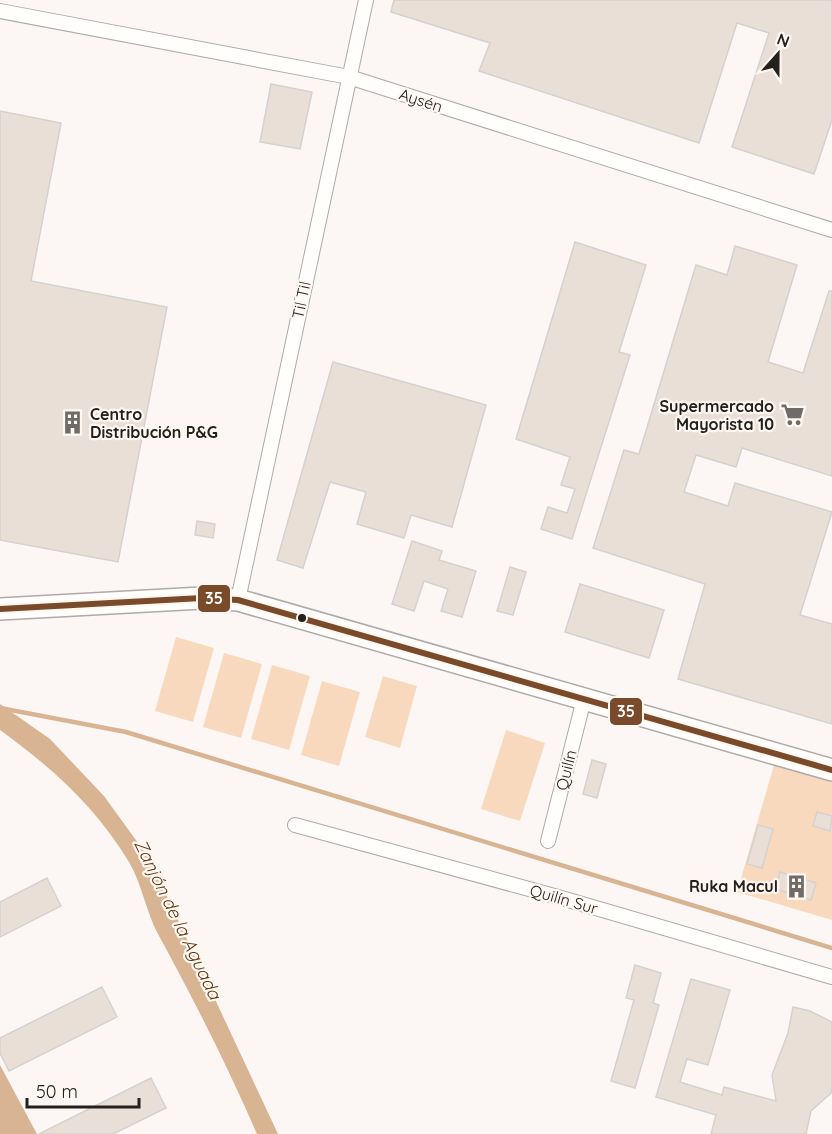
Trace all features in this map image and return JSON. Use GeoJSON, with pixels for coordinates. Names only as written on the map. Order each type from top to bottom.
{"type":"FeatureCollection","features":[{"type":"Feature","properties":{"kind":"main road"},"geometry":{"type":"LineString","coordinates":[[0,609],[202,598],[238,600],[832,770]]}},
{"type":"Feature","properties":{"kind":"street","name":"Til Til"},"geometry":{"type":"LineString","coordinates":[[238,600],[366,0]]}},
{"type":"Feature","properties":{"kind":"street","name":"Aysén"},"geometry":{"type":"LineString","coordinates":[[0,11],[349,77],[832,230]]}},
{"type":"Feature","properties":{"kind":"street","name":"Quilín"},"geometry":{"type":"LineString","coordinates":[[548,841],[584,699]]}},
{"type":"Feature","properties":{"kind":"street","name":"Quilín Sur"},"geometry":{"type":"LineString","coordinates":[[295,825],[550,895],[832,977]]}},
{"type":"Feature","properties":{"kind":"shaded area"},"geometry":{"type":"Polygon","coordinates":[[[176,637],[214,648],[193,722],[155,711],[176,637]]]}},
{"type":"Feature","properties":{"kind":"shaded area"},"geometry":{"type":"Polygon","coordinates":[[[224,653],[262,664],[241,738],[203,727],[224,653]]]}},
{"type":"Feature","properties":{"kind":"shaded area"},"geometry":{"type":"Polygon","coordinates":[[[272,665],[310,676],[289,750],[251,739],[272,665]]]}},
{"type":"Feature","properties":{"kind":"shaded area"},"geometry":{"type":"Polygon","coordinates":[[[383,676],[417,686],[400,748],[365,737],[383,676]]]}},
{"type":"Feature","properties":{"kind":"shaded area"},"geometry":{"type":"Polygon","coordinates":[[[322,681],[360,692],[339,766],[301,755],[322,681]]]}},
{"type":"Feature","properties":{"kind":"shaded area"},"geometry":{"type":"Polygon","coordinates":[[[0,704],[50,739],[104,796],[149,858],[278,1134],[257,1134],[210,1033],[154,925],[129,862],[102,823],[71,789],[37,758],[0,730],[0,704]]]}},
{"type":"Feature","properties":{"kind":"shaded area"},"geometry":{"type":"Polygon","coordinates":[[[506,730],[545,743],[520,821],[481,809],[506,730]]]}},
{"type":"Feature","properties":{"kind":"shaded area"},"geometry":{"type":"Polygon","coordinates":[[[774,765],[832,782],[832,920],[737,892],[774,765]]]}},
{"type":"Feature","properties":{"kind":"shaded area"},"geometry":{"type":"Polygon","coordinates":[[[0,1065],[37,1134],[0,1134],[0,1065]]]}},
{"type":"Feature","properties":{"kind":"building"},"geometry":{"type":"Polygon","coordinates":[[[394,0],[832,0],[832,120],[814,174],[732,147],[769,33],[737,23],[699,143],[479,71],[490,43],[391,12],[394,0]]]}},
{"type":"Feature","properties":{"kind":"building"},"geometry":{"type":"Polygon","coordinates":[[[271,84],[312,92],[300,149],[260,142],[271,84]]]}},
{"type":"Feature","properties":{"kind":"building","name":"Centro Distribución P&G"},"geometry":{"type":"Polygon","coordinates":[[[0,111],[61,123],[31,281],[167,307],[118,562],[0,540],[0,111]]]}},
{"type":"Feature","properties":{"kind":"building"},"geometry":{"type":"Polygon","coordinates":[[[575,242],[646,265],[619,352],[630,355],[572,539],[541,529],[548,507],[567,513],[575,489],[561,485],[570,457],[516,439],[575,242]]]}},
{"type":"Feature","properties":{"kind":"building"},"geometry":{"type":"Polygon","coordinates":[[[735,246],[797,265],[768,362],[803,373],[829,291],[832,291],[832,476],[742,448],[736,467],[696,455],[684,492],[728,506],[735,483],[832,512],[800,615],[832,624],[832,724],[678,679],[705,584],[593,548],[624,450],[639,454],[696,265],[727,275],[735,246]]]}},
{"type":"Feature","properties":{"kind":"building"},"geometry":{"type":"Polygon","coordinates":[[[333,362],[486,405],[452,527],[411,515],[404,538],[357,524],[366,492],[330,482],[303,568],[277,560],[333,362]]]}},
{"type":"Feature","properties":{"kind":"building"},"geometry":{"type":"Polygon","coordinates":[[[197,521],[215,524],[213,538],[195,535],[197,521]]]}},
{"type":"Feature","properties":{"kind":"building"},"geometry":{"type":"Polygon","coordinates":[[[412,541],[442,551],[439,560],[476,571],[462,617],[441,611],[448,589],[424,581],[414,611],[392,604],[412,541]]]}},
{"type":"Feature","properties":{"kind":"building"},"geometry":{"type":"Polygon","coordinates":[[[510,567],[526,572],[513,615],[497,611],[510,567]]]}},
{"type":"Feature","properties":{"kind":"building"},"geometry":{"type":"Polygon","coordinates":[[[580,584],[664,610],[649,658],[565,632],[580,584]]]}},
{"type":"Feature","properties":{"kind":"building"},"geometry":{"type":"Polygon","coordinates":[[[592,760],[606,764],[597,798],[583,794],[592,760]]]}},
{"type":"Feature","properties":{"kind":"building"},"geometry":{"type":"Polygon","coordinates":[[[817,812],[832,816],[830,831],[813,826],[817,812]]]}},
{"type":"Feature","properties":{"kind":"building"},"geometry":{"type":"Polygon","coordinates":[[[758,825],[773,829],[762,868],[747,864],[758,825]]]}},
{"type":"Feature","properties":{"kind":"building","name":"Ruka Macul"},"geometry":{"type":"Polygon","coordinates":[[[780,872],[816,883],[811,900],[775,889],[780,872]]]}},
{"type":"Feature","properties":{"kind":"building"},"geometry":{"type":"Polygon","coordinates":[[[47,878],[61,906],[0,937],[0,902],[47,878]]]}},
{"type":"Feature","properties":{"kind":"building"},"geometry":{"type":"Polygon","coordinates":[[[635,965],[661,973],[653,1003],[659,1005],[635,1088],[611,1081],[634,1000],[626,998],[635,965]]]}},
{"type":"Feature","properties":{"kind":"building"},"geometry":{"type":"Polygon","coordinates":[[[691,979],[730,990],[708,1065],[687,1059],[680,1082],[722,1095],[724,1087],[776,1101],[772,1075],[788,1033],[793,1007],[810,1011],[832,1022],[831,1093],[811,1111],[806,1134],[711,1134],[716,1115],[656,1097],[691,979]]]}},
{"type":"Feature","properties":{"kind":"building"},"geometry":{"type":"Polygon","coordinates":[[[102,987],[117,1017],[9,1071],[0,1053],[0,1038],[102,987]]]}},
{"type":"Feature","properties":{"kind":"building"},"geometry":{"type":"Polygon","coordinates":[[[151,1078],[166,1108],[113,1134],[39,1134],[151,1078]]]}},
{"type":"Feature","properties":{"kind":"waterway"},"geometry":{"type":"LineString","coordinates":[[0,708],[126,732],[832,948]]}},
{"type":"Feature","properties":{"kind":"transit line","name":"35"},"geometry":{"type":"LineString","coordinates":[[0,609],[202,598],[238,600],[832,770]]}},
{"type":"Feature","properties":{"kind":"place","name":"Supermercado Mayorista 10"},"geometry":{"type":"Point","coordinates":[792,415]}},
{"type":"Feature","properties":{"kind":"place","name":"Centro Distribución P&G"},"geometry":{"type":"Point","coordinates":[72,423]}},
{"type":"Feature","properties":{"kind":"place","name":"Ruka Macul"},"geometry":{"type":"Point","coordinates":[796,886]}},
{"type":"Feature","properties":{"kind":"water label","name":"Zanjón de la Aguada"},"geometry":{"type":"Point","coordinates":[178,919]}}]}
